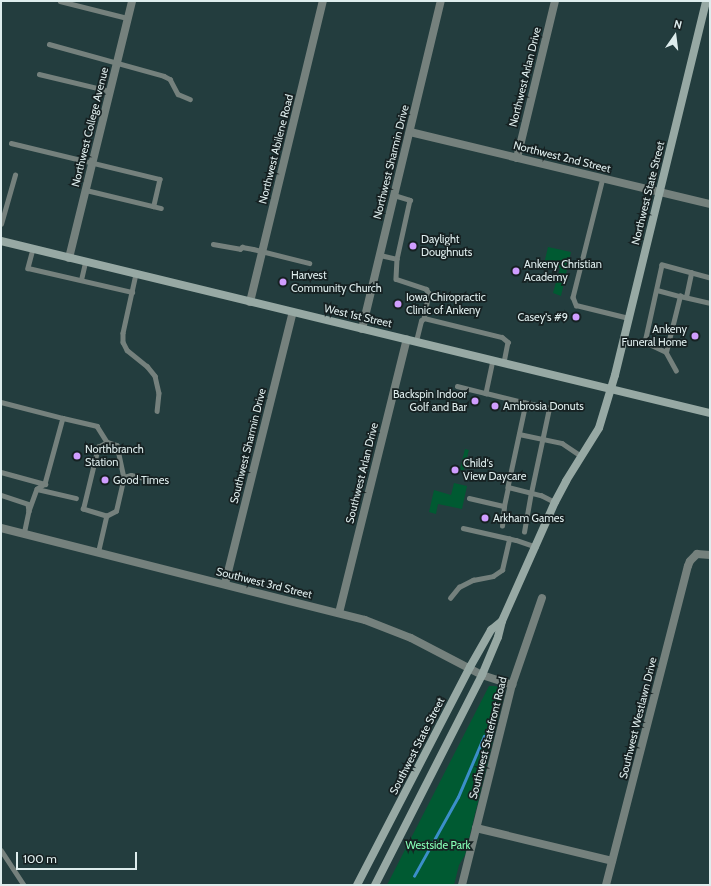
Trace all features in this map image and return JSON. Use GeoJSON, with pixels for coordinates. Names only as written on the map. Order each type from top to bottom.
{"type":"FeatureCollection","features":[{"type":"Feature","properties":{"kind":"main road","name":"Northwest State Street"},"geometry":{"type":"LineString","coordinates":[[612,389],[706,1]]}},
{"type":"Feature","properties":{"kind":"main road","name":"West 1st Street"},"geometry":{"type":"LineString","coordinates":[[1,241],[710,414]]}},
{"type":"Feature","properties":{"kind":"main road","name":"Southwest State Street"},"geometry":{"type":"LineString","coordinates":[[376,885],[482,675],[498,637],[502,621],[555,502],[599,428],[612,389]]}},
{"type":"Feature","properties":{"kind":"main road","name":"Southwest State Street"},"geometry":{"type":"LineString","coordinates":[[357,885],[470,667],[491,630],[502,621]]}},
{"type":"Feature","properties":{"kind":"street","name":"Northwest College Avenue"},"geometry":{"type":"LineString","coordinates":[[69,258],[132,1]]}},
{"type":"Feature","properties":{"kind":"street","name":"Northwest Abilene Road"},"geometry":{"type":"LineString","coordinates":[[250,302],[323,1]]}},
{"type":"Feature","properties":{"kind":"street","name":"Northwest Sharmin Drive"},"geometry":{"type":"LineString","coordinates":[[362,328],[441,1]]}},
{"type":"Feature","properties":{"kind":"street","name":"Northwest Arlan Drive"},"geometry":{"type":"LineString","coordinates":[[517,158],[555,1]]}},
{"type":"Feature","properties":{"kind":"street","name":"Northwest 2nd Street"},"geometry":{"type":"LineString","coordinates":[[410,132],[710,204]]}},
{"type":"Feature","properties":{"kind":"street","name":"Southwest Sharmin Drive"},"geometry":{"type":"LineString","coordinates":[[225,584],[293,312]]}},
{"type":"Feature","properties":{"kind":"street","name":"Southwest Arlan Drive"},"geometry":{"type":"LineString","coordinates":[[339,613],[407,339]]}},
{"type":"Feature","properties":{"kind":"street","name":"Southwest 3rd Street"},"geometry":{"type":"LineString","coordinates":[[1,528],[339,613],[396,632],[470,667],[482,675],[512,685]]}},
{"type":"Feature","properties":{"kind":"street","name":"Southwest Westlawn Drive"},"geometry":{"type":"LineString","coordinates":[[606,885],[688,566],[693,557],[701,554],[710,555]]}},
{"type":"Feature","properties":{"kind":"street","name":"Southwest Statefront Road"},"geometry":{"type":"LineString","coordinates":[[462,885],[512,685],[542,598]]}},
{"type":"Feature","properties":{"kind":"street"},"geometry":{"type":"LineString","coordinates":[[476,828],[612,861]]}},
{"type":"Feature","properties":{"kind":"lane"},"geometry":{"type":"LineString","coordinates":[[60,1],[128,18]]}},
{"type":"Feature","properties":{"kind":"lane"},"geometry":{"type":"LineString","coordinates":[[49,44],[117,62],[170,79],[178,94],[190,99]]}},
{"type":"Feature","properties":{"kind":"lane"},"geometry":{"type":"LineString","coordinates":[[39,74],[110,91]]}},
{"type":"Feature","properties":{"kind":"lane"},"geometry":{"type":"LineString","coordinates":[[11,143],[160,179],[154,206]]}},
{"type":"Feature","properties":{"kind":"lane"},"geometry":{"type":"LineString","coordinates":[[1,224],[15,175]]}},
{"type":"Feature","properties":{"kind":"lane"},"geometry":{"type":"LineString","coordinates":[[603,178],[573,297],[576,305],[629,318]]}},
{"type":"Feature","properties":{"kind":"lane"},"geometry":{"type":"LineString","coordinates":[[86,190],[161,208]]}},
{"type":"Feature","properties":{"kind":"lane"},"geometry":{"type":"LineString","coordinates":[[394,195],[410,200],[397,259],[396,279],[426,289],[429,293],[424,318],[421,321],[416,342]]}},
{"type":"Feature","properties":{"kind":"lane"},"geometry":{"type":"LineString","coordinates":[[213,244],[240,249],[242,247],[309,263]]}},
{"type":"Feature","properties":{"kind":"lane"},"geometry":{"type":"LineString","coordinates":[[33,249],[28,268],[132,292]]}},
{"type":"Feature","properties":{"kind":"lane"},"geometry":{"type":"LineString","coordinates":[[380,255],[397,259]]}},
{"type":"Feature","properties":{"kind":"lane"},"geometry":{"type":"LineString","coordinates":[[81,280],[85,262]]}},
{"type":"Feature","properties":{"kind":"lane"},"geometry":{"type":"LineString","coordinates":[[676,370],[666,352],[645,342],[662,265],[710,278]]}},
{"type":"Feature","properties":{"kind":"lane"},"geometry":{"type":"LineString","coordinates":[[686,297],[691,273]]}},
{"type":"Feature","properties":{"kind":"lane"},"geometry":{"type":"LineString","coordinates":[[136,274],[123,333],[123,342],[127,350],[147,366],[155,376],[159,393],[157,411]]}},
{"type":"Feature","properties":{"kind":"lane"},"geometry":{"type":"LineString","coordinates":[[656,290],[710,303]]}},
{"type":"Feature","properties":{"kind":"lane"},"geometry":{"type":"LineString","coordinates":[[666,352],[680,296]]}},
{"type":"Feature","properties":{"kind":"lane"},"geometry":{"type":"LineString","coordinates":[[424,318],[502,337],[508,342],[504,363]]}},
{"type":"Feature","properties":{"kind":"lane"},"geometry":{"type":"LineString","coordinates":[[486,393],[493,360]]}},
{"type":"Feature","properties":{"kind":"lane"},"geometry":{"type":"LineString","coordinates":[[457,386],[549,408],[530,493],[524,532]]}},
{"type":"Feature","properties":{"kind":"lane"},"geometry":{"type":"LineString","coordinates":[[1,402],[97,426],[107,442],[117,445],[124,477],[116,511],[106,516],[83,509],[98,447],[107,442]]}},
{"type":"Feature","properties":{"kind":"lane"},"geometry":{"type":"LineString","coordinates":[[502,526],[504,506],[526,403]]}},
{"type":"Feature","properties":{"kind":"lane"},"geometry":{"type":"LineString","coordinates":[[24,534],[29,511],[37,489],[46,484],[63,418]]}},
{"type":"Feature","properties":{"kind":"lane"},"geometry":{"type":"LineString","coordinates":[[519,434],[562,443],[581,456]]}},
{"type":"Feature","properties":{"kind":"lane"},"geometry":{"type":"LineString","coordinates":[[1,472],[46,484]]}},
{"type":"Feature","properties":{"kind":"lane"},"geometry":{"type":"LineString","coordinates":[[124,477],[131,475],[158,482]]}},
{"type":"Feature","properties":{"kind":"lane"},"geometry":{"type":"LineString","coordinates":[[508,487],[555,502]]}},
{"type":"Feature","properties":{"kind":"lane"},"geometry":{"type":"LineString","coordinates":[[37,489],[76,498]]}},
{"type":"Feature","properties":{"kind":"lane"},"geometry":{"type":"LineString","coordinates":[[1,495],[26,502],[29,511]]}},
{"type":"Feature","properties":{"kind":"lane"},"geometry":{"type":"LineString","coordinates":[[469,498],[504,506]]}},
{"type":"Feature","properties":{"kind":"lane"},"geometry":{"type":"LineString","coordinates":[[98,552],[106,516]]}},
{"type":"Feature","properties":{"kind":"lane"},"geometry":{"type":"LineString","coordinates":[[463,528],[536,547]]}},
{"type":"Feature","properties":{"kind":"lane"},"geometry":{"type":"LineString","coordinates":[[450,598],[459,587],[473,580],[493,576],[502,570],[509,539]]}},
{"type":"Feature","properties":{"kind":"lane"},"geometry":{"type":"LineString","coordinates":[[1,850],[24,885]]}},
{"type":"Feature","properties":{"kind":"green space"},"geometry":{"type":"Polygon","coordinates":[[[548,247],[571,252],[561,296],[553,293],[560,268],[544,264],[548,247]]]}},
{"type":"Feature","properties":{"kind":"green space"},"geometry":{"type":"Polygon","coordinates":[[[465,449],[469,450],[464,471],[460,470],[465,449]]]}},
{"type":"Feature","properties":{"kind":"green space"},"geometry":{"type":"Polygon","coordinates":[[[454,483],[467,486],[462,509],[438,504],[436,514],[429,512],[434,490],[451,495],[454,483]]]}},
{"type":"Feature","properties":{"kind":"green space","name":"Westside Park"},"geometry":{"type":"Polygon","coordinates":[[[489,686],[500,688],[504,693],[503,699],[465,855],[459,865],[454,885],[387,885],[489,686]]]}},
{"type":"Feature","properties":{"kind":"waterway"},"geometry":{"type":"LineString","coordinates":[[414,876],[458,797],[484,736]]}},
{"type":"Feature","properties":{"kind":"place","name":"Daylight Doughnuts"},"geometry":{"type":"Point","coordinates":[413,246]}},
{"type":"Feature","properties":{"kind":"place","name":"Ankeny Christian Academy"},"geometry":{"type":"Point","coordinates":[516,271]}},
{"type":"Feature","properties":{"kind":"place","name":"Harvest Community Church"},"geometry":{"type":"Point","coordinates":[283,282]}},
{"type":"Feature","properties":{"kind":"place","name":"Iowa Chiropractic Clinic of Ankeny"},"geometry":{"type":"Point","coordinates":[398,304]}},
{"type":"Feature","properties":{"kind":"place","name":"Casey's #9"},"geometry":{"type":"Point","coordinates":[576,317]}},
{"type":"Feature","properties":{"kind":"place","name":"Ankeny Funeral Home"},"geometry":{"type":"Point","coordinates":[695,336]}},
{"type":"Feature","properties":{"kind":"place","name":"Backspin Indoor Golf and Bar"},"geometry":{"type":"Point","coordinates":[475,401]}},
{"type":"Feature","properties":{"kind":"place","name":"Ambrosia Donuts"},"geometry":{"type":"Point","coordinates":[495,406]}},
{"type":"Feature","properties":{"kind":"place","name":"Northbranch Station"},"geometry":{"type":"Point","coordinates":[77,456]}},
{"type":"Feature","properties":{"kind":"place","name":"Child's View Daycare"},"geometry":{"type":"Point","coordinates":[455,470]}},
{"type":"Feature","properties":{"kind":"place","name":"Good Times"},"geometry":{"type":"Point","coordinates":[105,480]}},
{"type":"Feature","properties":{"kind":"place","name":"Arkham Games"},"geometry":{"type":"Point","coordinates":[485,518]}}]}
